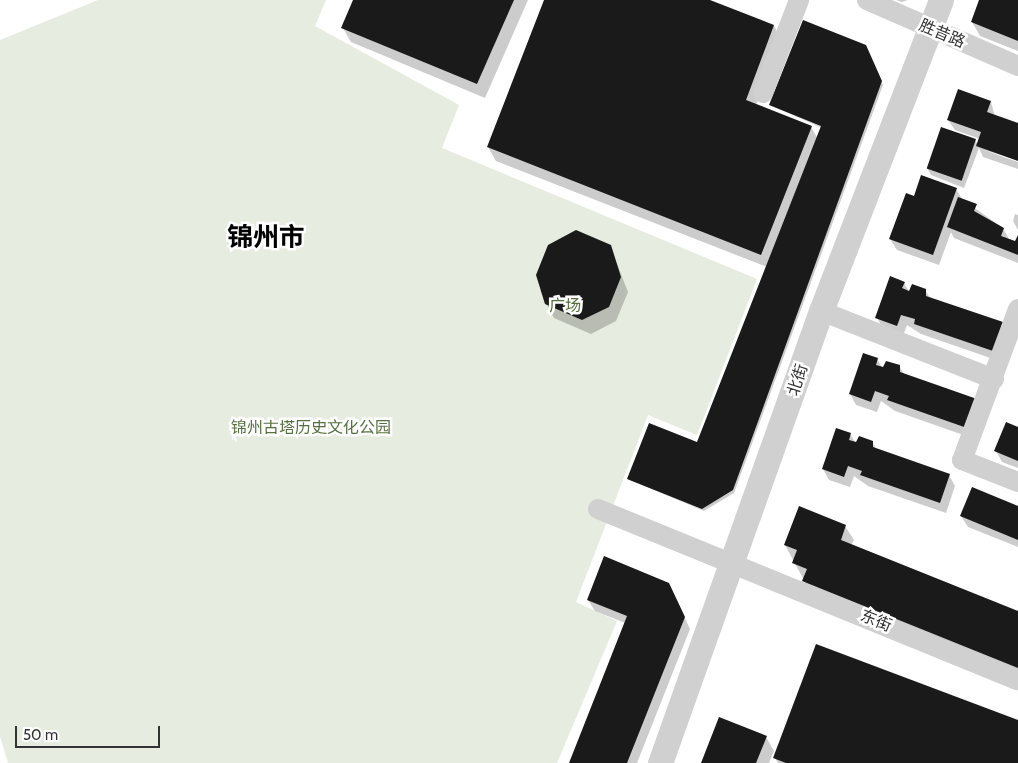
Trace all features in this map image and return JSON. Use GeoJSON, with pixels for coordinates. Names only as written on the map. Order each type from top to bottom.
{"type":"FeatureCollection","features":[{"type":"Feature","properties":{"kind":"street"},"geometry":{"type":"LineString","coordinates":[[763,93],[799,0]]}},
{"type":"Feature","properties":{"kind":"street","name":"胜昔路"},"geometry":{"type":"LineString","coordinates":[[867,0],[929,29],[1018,66]]}},
{"type":"Feature","properties":{"kind":"street","name":"北街"},"geometry":{"type":"LineString","coordinates":[[660,763],[734,562],[821,311],[941,0]]}},
{"type":"Feature","properties":{"kind":"street"},"geometry":{"type":"LineString","coordinates":[[1018,309],[994,379],[962,460],[1018,482]]}},
{"type":"Feature","properties":{"kind":"street"},"geometry":{"type":"LineString","coordinates":[[821,311],[994,379]]}},
{"type":"Feature","properties":{"kind":"street","name":"东街"},"geometry":{"type":"LineString","coordinates":[[598,509],[734,562],[1018,680]]}},
{"type":"Feature","properties":{"kind":"green space","name":"锦州古塔历史文化公园"},"geometry":{"type":"Polygon","coordinates":[[[98,0],[326,0],[315,26],[459,105],[442,148],[757,279],[697,435],[648,415],[576,602],[617,621],[557,763],[8,763],[0,736],[0,40],[98,0]]]}},
{"type":"Feature","properties":{"kind":"building"},"geometry":{"type":"Polygon","coordinates":[[[353,0],[514,0],[477,84],[341,28],[353,0]]]}},
{"type":"Feature","properties":{"kind":"building"},"geometry":{"type":"Polygon","coordinates":[[[544,0],[710,0],[774,25],[746,100],[812,126],[761,255],[487,147],[544,0]]]}},
{"type":"Feature","properties":{"kind":"building"},"geometry":{"type":"Polygon","coordinates":[[[979,0],[1018,0],[1018,41],[971,22],[979,0]]]}},
{"type":"Feature","properties":{"kind":"building"},"geometry":{"type":"Polygon","coordinates":[[[803,20],[866,45],[882,81],[733,490],[702,509],[627,479],[649,423],[697,442],[821,126],[769,105],[803,20]]]}},
{"type":"Feature","properties":{"kind":"building"},"geometry":{"type":"Polygon","coordinates":[[[958,89],[991,101],[987,112],[1018,123],[1018,161],[976,146],[981,132],[947,120],[958,89]]]}},
{"type":"Feature","properties":{"kind":"building"},"geometry":{"type":"Polygon","coordinates":[[[941,127],[976,139],[962,181],[927,169],[941,127]]]}},
{"type":"Feature","properties":{"kind":"building"},"geometry":{"type":"Polygon","coordinates":[[[921,175],[957,188],[933,255],[889,239],[906,193],[914,196],[921,175]]]}},
{"type":"Feature","properties":{"kind":"building"},"geometry":{"type":"Polygon","coordinates":[[[958,197],[977,204],[974,211],[1004,228],[1001,236],[1015,241],[1018,235],[1018,255],[947,227],[958,197]]]}},
{"type":"Feature","properties":{"kind":"building"},"geometry":{"type":"Polygon","coordinates":[[[576,230],[611,245],[621,277],[609,307],[582,320],[545,304],[536,275],[548,245],[576,230]]]}},
{"type":"Feature","properties":{"kind":"building"},"geometry":{"type":"Polygon","coordinates":[[[890,276],[905,282],[902,288],[909,291],[912,284],[926,289],[926,296],[1003,322],[993,351],[914,324],[915,319],[901,315],[897,326],[875,318],[890,276]]]}},
{"type":"Feature","properties":{"kind":"building"},"geometry":{"type":"Polygon","coordinates":[[[863,353],[878,358],[876,365],[883,367],[886,361],[900,365],[900,372],[977,399],[967,428],[887,400],[889,396],[875,391],[871,402],[849,394],[863,353]]]}},
{"type":"Feature","properties":{"kind":"building"},"geometry":{"type":"Polygon","coordinates":[[[1006,422],[1018,427],[1018,461],[994,451],[1006,422]]]}},
{"type":"Feature","properties":{"kind":"building"},"geometry":{"type":"Polygon","coordinates":[[[836,428],[851,433],[849,440],[856,442],[859,436],[873,441],[873,447],[950,474],[940,503],[860,475],[862,471],[848,466],[844,477],[822,469],[836,428]]]}},
{"type":"Feature","properties":{"kind":"building"},"geometry":{"type":"Polygon","coordinates":[[[972,487],[1018,506],[1018,540],[960,516],[972,487]]]}},
{"type":"Feature","properties":{"kind":"building"},"geometry":{"type":"Polygon","coordinates":[[[799,506],[846,525],[841,540],[1018,611],[1018,668],[802,581],[807,569],[792,563],[797,550],[784,545],[799,506]]]}},
{"type":"Feature","properties":{"kind":"building"},"geometry":{"type":"Polygon","coordinates":[[[604,556],[669,583],[685,617],[627,763],[569,763],[627,616],[587,600],[604,556]]]}},
{"type":"Feature","properties":{"kind":"building"},"geometry":{"type":"Polygon","coordinates":[[[816,644],[1018,720],[1018,763],[786,763],[773,758],[816,644]]]}},
{"type":"Feature","properties":{"kind":"building"},"geometry":{"type":"Polygon","coordinates":[[[719,717],[767,736],[756,763],[701,763],[719,717]]]}},
{"type":"Feature","properties":{"kind":"district","name":"锦州市"},"geometry":{"type":"Point","coordinates":[266,238]}},
{"type":"Feature","properties":{"kind":"park label","name":"广场"},"geometry":{"type":"Point","coordinates":[565,306]}}]}
